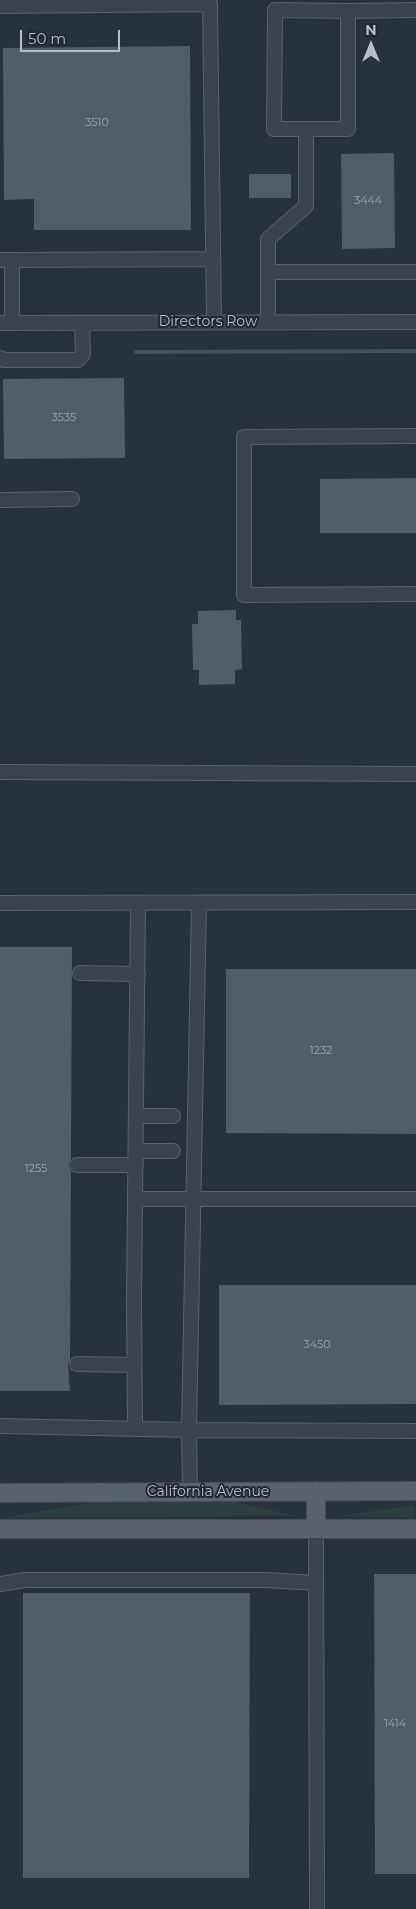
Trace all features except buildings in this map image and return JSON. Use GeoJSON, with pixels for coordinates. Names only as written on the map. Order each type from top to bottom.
{"type":"FeatureCollection","features":[{"type":"Feature","properties":{"kind":"main road"},"geometry":{"type":"LineString","coordinates":[[316,1491],[316,1528]]}},
{"type":"Feature","properties":{"kind":"main road","name":"California Avenue"},"geometry":{"type":"LineString","coordinates":[[0,1493],[416,1491]]}},
{"type":"Feature","properties":{"kind":"main road"},"geometry":{"type":"LineString","coordinates":[[0,1529],[416,1529]]}},
{"type":"Feature","properties":{"kind":"street"},"geometry":{"type":"LineString","coordinates":[[0,6],[210,4],[214,322]]}},
{"type":"Feature","properties":{"kind":"street"},"geometry":{"type":"LineString","coordinates":[[348,10],[348,129],[274,128],[275,10],[348,10],[416,10]]}},
{"type":"Feature","properties":{"kind":"street"},"geometry":{"type":"LineString","coordinates":[[268,322],[268,240],[306,206],[306,128]]}},
{"type":"Feature","properties":{"kind":"street"},"geometry":{"type":"LineString","coordinates":[[6,323],[6,260],[213,259]]}},
{"type":"Feature","properties":{"kind":"street"},"geometry":{"type":"LineString","coordinates":[[268,272],[416,272]]}},
{"type":"Feature","properties":{"kind":"street","name":"Directors Row"},"geometry":{"type":"LineString","coordinates":[[6,323],[416,322]]}},
{"type":"Feature","properties":{"kind":"street"},"geometry":{"type":"LineString","coordinates":[[0,358],[4,360],[78,360],[82,354],[82,323]]}},
{"type":"Feature","properties":{"kind":"street"},"geometry":{"type":"LineString","coordinates":[[416,436],[244,437],[244,595],[416,594]]}},
{"type":"Feature","properties":{"kind":"street"},"geometry":{"type":"LineString","coordinates":[[0,500],[72,498]]}},
{"type":"Feature","properties":{"kind":"street"},"geometry":{"type":"LineString","coordinates":[[0,772],[416,774]]}},
{"type":"Feature","properties":{"kind":"street"},"geometry":{"type":"LineString","coordinates":[[0,903],[416,902]]}},
{"type":"Feature","properties":{"kind":"street"},"geometry":{"type":"LineString","coordinates":[[134,1428],[138,903]]}},
{"type":"Feature","properties":{"kind":"street"},"geometry":{"type":"LineString","coordinates":[[190,1492],[189,1430],[199,903]]}},
{"type":"Feature","properties":{"kind":"street"},"geometry":{"type":"LineString","coordinates":[[80,972],[138,974]]}},
{"type":"Feature","properties":{"kind":"street"},"geometry":{"type":"LineString","coordinates":[[136,1116],[173,1116]]}},
{"type":"Feature","properties":{"kind":"street"},"geometry":{"type":"LineString","coordinates":[[136,1151],[173,1151]]}},
{"type":"Feature","properties":{"kind":"street"},"geometry":{"type":"LineString","coordinates":[[77,1165],[136,1165]]}},
{"type":"Feature","properties":{"kind":"street"},"geometry":{"type":"LineString","coordinates":[[135,1200],[416,1199]]}},
{"type":"Feature","properties":{"kind":"street"},"geometry":{"type":"LineString","coordinates":[[78,1364],[134,1365]]}},
{"type":"Feature","properties":{"kind":"street"},"geometry":{"type":"LineString","coordinates":[[0,1426],[189,1430],[416,1431]]}},
{"type":"Feature","properties":{"kind":"street"},"geometry":{"type":"LineString","coordinates":[[316,1528],[317,1909]]}},
{"type":"Feature","properties":{"kind":"street"},"geometry":{"type":"LineString","coordinates":[[0,1584],[25,1580],[257,1580],[316,1583]]}},
{"type":"Feature","properties":{"kind":"green space"},"geometry":{"type":"Polygon","coordinates":[[[108,1500],[232,1501],[296,1516],[0,1518],[108,1500]]]}},
{"type":"Feature","properties":{"kind":"green space"},"geometry":{"type":"Polygon","coordinates":[[[415,1505],[415,1518],[339,1516],[415,1505]]]}},
{"type":"Feature","properties":{"kind":"waterway"},"geometry":{"type":"LineString","coordinates":[[136,352],[416,351]]}}]}
